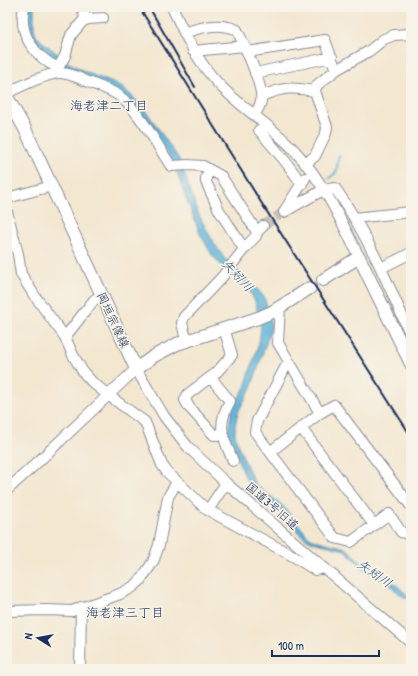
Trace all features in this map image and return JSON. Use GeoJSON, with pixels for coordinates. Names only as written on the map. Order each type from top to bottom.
{"type":"FeatureCollection","features":[{"type":"Feature","properties":{"kind":"main road","name":"岡垣宗像線"},"geometry":{"type":"LineString","coordinates":[[7,96],[25,129],[52,186],[136,369]]}},
{"type":"Feature","properties":{"kind":"main road"},"geometry":{"type":"LineString","coordinates":[[323,280],[359,257],[411,364]]}},
{"type":"Feature","properties":{"kind":"main road"},"geometry":{"type":"LineString","coordinates":[[136,369],[154,356],[186,340],[258,318],[310,288]]}},
{"type":"Feature","properties":{"kind":"street"},"geometry":{"type":"LineString","coordinates":[[24,7],[23,28],[30,45],[42,58],[58,71],[74,76],[118,95],[136,113],[171,166],[203,166],[221,176],[260,229],[256,236],[222,277],[184,317],[182,323],[186,340]]}},
{"type":"Feature","properties":{"kind":"street"},"geometry":{"type":"LineString","coordinates":[[82,7],[86,20]]}},
{"type":"Feature","properties":{"kind":"street"},"geometry":{"type":"LineString","coordinates":[[172,7],[193,51],[213,78],[229,94],[280,136],[308,167],[323,190],[359,257]]}},
{"type":"Feature","properties":{"kind":"street"},"geometry":{"type":"LineString","coordinates":[[7,93],[58,71],[65,56],[71,35],[83,21],[103,18]]}},
{"type":"Feature","properties":{"kind":"street"},"geometry":{"type":"LineString","coordinates":[[184,33],[204,26],[231,27],[237,30],[246,49],[262,96],[261,103],[254,115]]}},
{"type":"Feature","properties":{"kind":"street"},"geometry":{"type":"LineString","coordinates":[[411,34],[394,35],[384,39],[369,51],[336,70],[317,85],[315,91],[327,126],[324,139],[308,167],[302,184],[284,212],[323,190],[335,188],[354,218],[381,268],[411,336]]}},
{"type":"Feature","properties":{"kind":"street"},"geometry":{"type":"LineString","coordinates":[[193,51],[246,49],[325,40],[336,70]]}},
{"type":"Feature","properties":{"kind":"street"},"geometry":{"type":"LineString","coordinates":[[255,73],[332,57]]}},
{"type":"Feature","properties":{"kind":"street"},"geometry":{"type":"LineString","coordinates":[[262,96],[287,88],[315,91]]}},
{"type":"Feature","properties":{"kind":"street"},"geometry":{"type":"LineString","coordinates":[[259,130],[302,184]]}},
{"type":"Feature","properties":{"kind":"street"},"geometry":{"type":"LineString","coordinates":[[285,161],[295,151]]}},
{"type":"Feature","properties":{"kind":"street"},"geometry":{"type":"LineString","coordinates":[[210,170],[206,177],[206,182],[219,210],[244,250]]}},
{"type":"Feature","properties":{"kind":"street"},"geometry":{"type":"LineString","coordinates":[[7,198],[52,186]]}},
{"type":"Feature","properties":{"kind":"street"},"geometry":{"type":"LineString","coordinates":[[7,212],[18,254],[21,274],[34,295],[65,337],[83,372],[108,396],[145,422],[162,465],[208,510],[315,570],[324,568]]}},
{"type":"Feature","properties":{"kind":"street"},"geometry":{"type":"LineString","coordinates":[[354,218],[411,212]]}},
{"type":"Feature","properties":{"kind":"street"},"geometry":{"type":"LineString","coordinates":[[381,268],[411,253]]}},
{"type":"Feature","properties":{"kind":"street"},"geometry":{"type":"LineString","coordinates":[[65,337],[94,300],[102,295]]}},
{"type":"Feature","properties":{"kind":"street"},"geometry":{"type":"LineString","coordinates":[[276,309],[278,342],[320,414]]}},
{"type":"Feature","properties":{"kind":"street"},"geometry":{"type":"LineString","coordinates":[[222,435],[214,435],[185,400],[188,394],[211,378],[232,355],[224,328]]}},
{"type":"Feature","properties":{"kind":"street"},"geometry":{"type":"LineString","coordinates":[[290,363],[286,366],[257,421],[255,432],[335,538],[351,542],[388,514],[401,532],[411,535]]}},
{"type":"Feature","properties":{"kind":"street"},"geometry":{"type":"LineString","coordinates":[[7,490],[136,369]]}},
{"type":"Feature","properties":{"kind":"street","name":"国道3号旧道"},"geometry":{"type":"LineString","coordinates":[[136,369],[150,394],[175,432],[188,446],[226,483],[411,644]]}},
{"type":"Feature","properties":{"kind":"street"},"geometry":{"type":"LineString","coordinates":[[211,378],[230,401],[222,423],[222,435],[233,461]]}},
{"type":"Feature","properties":{"kind":"street"},"geometry":{"type":"LineString","coordinates":[[270,452],[334,405],[411,506]]}},
{"type":"Feature","properties":{"kind":"street"},"geometry":{"type":"LineString","coordinates":[[301,428],[374,525]]}},
{"type":"Feature","properties":{"kind":"street"},"geometry":{"type":"LineString","coordinates":[[7,611],[72,611],[120,594],[133,587],[139,582],[153,562],[159,545],[168,497],[178,482]]}},
{"type":"Feature","properties":{"kind":"street"},"geometry":{"type":"LineString","coordinates":[[208,510],[226,483]]}},
{"type":"Feature","properties":{"kind":"street"},"geometry":{"type":"LineString","coordinates":[[80,669],[82,607]]}},
{"type":"Feature","properties":{"kind":"water","name":"矢矧川"},"geometry":{"type":"Polygon","coordinates":[[[27,7],[34,7],[34,29],[37,37],[67,62],[90,74],[120,86],[146,111],[179,159],[199,215],[211,238],[224,258],[253,284],[264,297],[270,317],[271,328],[252,386],[238,412],[235,426],[235,435],[239,448],[255,484],[282,505],[308,536],[315,540],[346,548],[367,568],[386,576],[411,598],[411,601],[401,595],[382,578],[365,570],[345,550],[313,542],[305,538],[281,512],[257,493],[247,481],[231,444],[228,431],[232,410],[245,387],[259,343],[261,326],[255,301],[248,289],[212,255],[200,234],[171,159],[132,103],[73,73],[38,50],[26,28],[27,7]]]}},
{"type":"Feature","properties":{"kind":"waterway"},"geometry":{"type":"LineString","coordinates":[[329,178],[336,173],[339,155]]}},
{"type":"Feature","properties":{"kind":"tunnel"},"geometry":{"type":"LineString","coordinates":[[263,226],[284,212]]}},
{"type":"Feature","properties":{"kind":"railway"},"geometry":{"type":"LineString","coordinates":[[139,7],[264,207],[411,436]]}},
{"type":"Feature","properties":{"kind":"railway"},"geometry":{"type":"LineString","coordinates":[[149,7],[195,87]]}},
{"type":"Feature","properties":{"kind":"district","name":"海老津二丁目"},"geometry":{"type":"Point","coordinates":[109,105]}},
{"type":"Feature","properties":{"kind":"district","name":"海老津三丁目"},"geometry":{"type":"Point","coordinates":[125,612]}}]}
